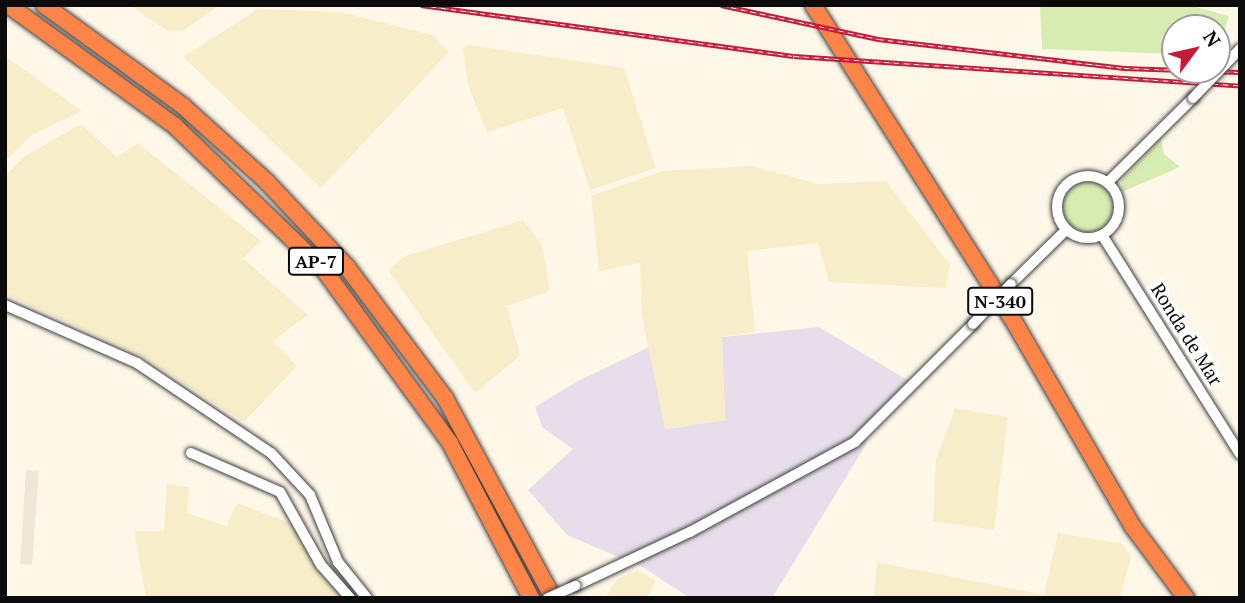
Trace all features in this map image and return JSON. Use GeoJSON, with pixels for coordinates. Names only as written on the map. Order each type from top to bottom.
{"type":"FeatureCollection","features":[{"type":"Feature","properties":{"kind":"highway","name":"AP-7"},"geometry":{"type":"LineString","coordinates":[[8,5],[175,127],[324,270],[443,432],[531,598]]}},
{"type":"Feature","properties":{"kind":"highway","name":"AP-7"},"geometry":{"type":"LineString","coordinates":[[44,5],[183,106],[346,267],[445,398],[550,598]]}},
{"type":"Feature","properties":{"kind":"highway","name":"N-340"},"geometry":{"type":"LineString","coordinates":[[813,5],[1017,327],[1133,527],[1186,598]]}},
{"type":"Feature","properties":{"kind":"street"},"geometry":{"type":"LineString","coordinates":[[1108,182],[1240,49]]}},
{"type":"Feature","properties":{"kind":"street"},"geometry":{"type":"LineString","coordinates":[[1088,175],[1108,182],[1119,212],[1102,235],[1084,238],[1067,229],[1057,211],[1068,182],[1088,175]]}},
{"type":"Feature","properties":{"kind":"street"},"geometry":{"type":"LineString","coordinates":[[550,598],[691,532],[855,442],[1067,229]]}},
{"type":"Feature","properties":{"kind":"street","name":"Ronda de Mar"},"geometry":{"type":"LineString","coordinates":[[1102,235],[1240,454]]}},
{"type":"Feature","properties":{"kind":"street"},"geometry":{"type":"LineString","coordinates":[[5,305],[137,363],[271,453],[310,495],[338,562],[367,598]]}},
{"type":"Feature","properties":{"kind":"street"},"geometry":{"type":"LineString","coordinates":[[191,453],[280,492],[321,565],[350,598]]}},
{"type":"Feature","properties":{"kind":"shaded area"},"geometry":{"type":"Polygon","coordinates":[[[130,5],[220,5],[183,31],[167,31],[130,5]]]}},
{"type":"Feature","properties":{"kind":"shaded area"},"geometry":{"type":"Polygon","coordinates":[[[258,9],[340,12],[432,35],[449,52],[321,188],[183,57],[258,9]]]}},
{"type":"Feature","properties":{"kind":"shaded area"},"geometry":{"type":"Polygon","coordinates":[[[469,45],[624,68],[656,168],[590,190],[563,108],[487,132],[468,85],[463,49],[469,45]]]}},
{"type":"Feature","properties":{"kind":"shaded area"},"geometry":{"type":"Polygon","coordinates":[[[5,56],[82,111],[32,135],[5,161],[5,56]]]}},
{"type":"Feature","properties":{"kind":"shaded area"},"geometry":{"type":"Polygon","coordinates":[[[81,124],[117,157],[138,143],[261,241],[243,258],[308,315],[273,341],[297,366],[244,422],[140,355],[5,294],[5,176],[25,156],[81,124]]]}},
{"type":"Feature","properties":{"kind":"shaded area"},"geometry":{"type":"Polygon","coordinates":[[[752,166],[818,184],[886,181],[950,265],[945,288],[829,282],[818,243],[747,251],[755,332],[722,337],[725,420],[665,429],[642,316],[640,263],[599,271],[591,196],[663,171],[752,166]]]}},
{"type":"Feature","properties":{"kind":"shaded area"},"geometry":{"type":"Polygon","coordinates":[[[523,220],[542,245],[550,291],[507,306],[520,356],[475,393],[388,270],[405,256],[523,220]]]}},
{"type":"Feature","properties":{"kind":"shaded area"},"geometry":{"type":"Polygon","coordinates":[[[819,327],[909,381],[863,430],[867,443],[772,598],[690,598],[644,568],[567,535],[528,490],[573,449],[542,427],[535,407],[578,381],[649,347],[666,429],[725,420],[722,337],[819,327]]]}},
{"type":"Feature","properties":{"kind":"shaded area"},"geometry":{"type":"Polygon","coordinates":[[[955,408],[1008,417],[994,530],[933,521],[936,459],[955,408]]]}},
{"type":"Feature","properties":{"kind":"shaded area"},"geometry":{"type":"Polygon","coordinates":[[[26,470],[39,471],[32,565],[20,564],[26,470]]]}},
{"type":"Feature","properties":{"kind":"shaded area"},"geometry":{"type":"Polygon","coordinates":[[[167,484],[189,487],[187,513],[226,526],[237,503],[298,526],[323,577],[345,598],[146,598],[134,531],[164,531],[167,484]]]}},
{"type":"Feature","properties":{"kind":"shaded area"},"geometry":{"type":"Polygon","coordinates":[[[1058,533],[1123,544],[1131,557],[1120,598],[874,598],[877,562],[1044,595],[1058,533]]]}},
{"type":"Feature","properties":{"kind":"shaded area"},"geometry":{"type":"Polygon","coordinates":[[[638,570],[656,581],[647,598],[605,598],[617,579],[638,570]]]}},
{"type":"Feature","properties":{"kind":"green space"},"geometry":{"type":"Polygon","coordinates":[[[1040,5],[1189,5],[1222,14],[1161,14],[1161,53],[1042,49],[1040,5]]]}},
{"type":"Feature","properties":{"kind":"green space"},"geometry":{"type":"Polygon","coordinates":[[[1161,139],[1164,154],[1180,167],[1122,192],[1121,180],[1161,139]]]}},
{"type":"Feature","properties":{"kind":"green space"},"geometry":{"type":"Polygon","coordinates":[[[1088,182],[1106,189],[1113,207],[1106,225],[1088,232],[1070,225],[1063,207],[1070,189],[1088,182]]]}},
{"type":"Feature","properties":{"kind":"railway"},"geometry":{"type":"LineString","coordinates":[[421,5],[794,56],[1240,86]]}},
{"type":"Feature","properties":{"kind":"railway"},"geometry":{"type":"LineString","coordinates":[[721,5],[878,39],[1124,68],[1240,72]]}}]}
